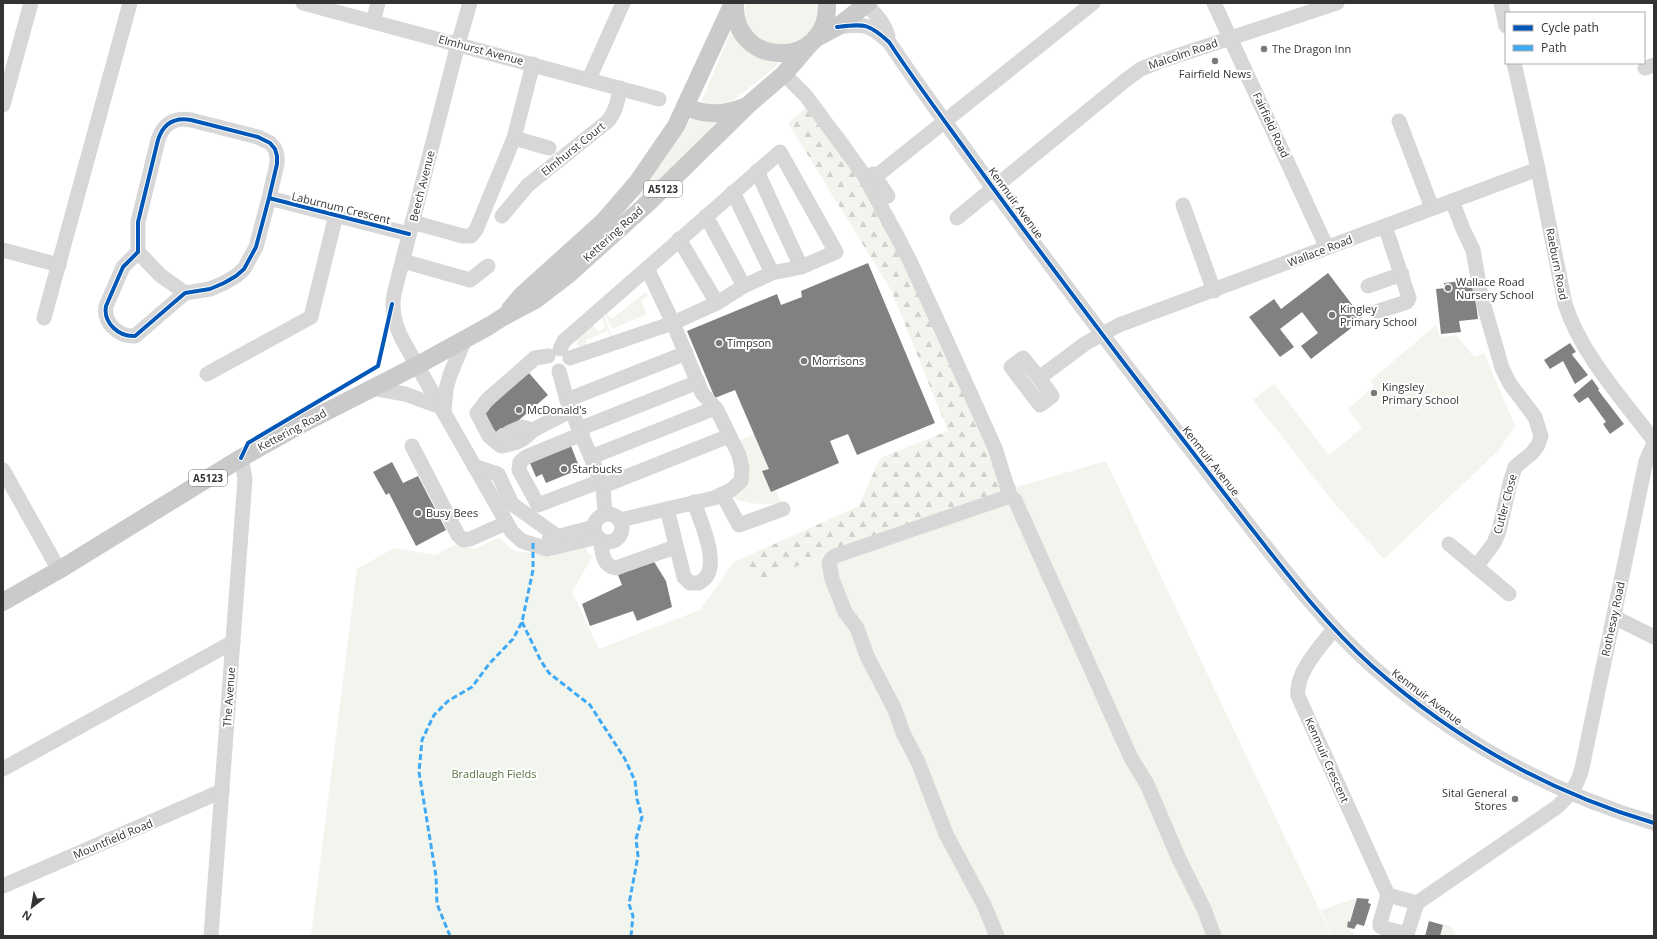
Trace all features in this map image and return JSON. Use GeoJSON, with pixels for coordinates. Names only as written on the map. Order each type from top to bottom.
{"type":"FeatureCollection","features":[{"type":"Feature","properties":{"kind":"main road"},"geometry":{"type":"LineString","coordinates":[[734,3],[738,26],[746,38],[756,47],[769,53],[784,54],[801,50],[813,41],[824,25],[827,12],[827,3]]}},
{"type":"Feature","properties":{"kind":"main road","name":"Kettering Road"},"geometry":{"type":"LineString","coordinates":[[503,317],[522,295],[604,221],[632,190],[676,126],[734,3]]}},
{"type":"Feature","properties":{"kind":"main road","name":"Kettering Road"},"geometry":{"type":"LineString","coordinates":[[3,602],[59,570],[241,458],[302,424],[418,365],[535,300],[569,274],[648,203],[748,105],[784,74],[813,41],[837,27],[867,4]]}},
{"type":"Feature","properties":{"kind":"main road","name":"Kettering Road"},"geometry":{"type":"LineString","coordinates":[[686,107],[698,112],[718,114],[736,110],[748,105]]}},
{"type":"Feature","properties":{"kind":"street"},"geometry":{"type":"LineString","coordinates":[[3,105],[8,69],[31,3]]}},
{"type":"Feature","properties":{"kind":"street"},"geometry":{"type":"LineString","coordinates":[[44,318],[130,3]]}},
{"type":"Feature","properties":{"kind":"street","name":"Elmhurst Avenue"},"geometry":{"type":"LineString","coordinates":[[303,3],[534,64],[659,99]]}},
{"type":"Feature","properties":{"kind":"street"},"geometry":{"type":"LineString","coordinates":[[373,22],[378,3]]}},
{"type":"Feature","properties":{"kind":"street","name":"Beech Avenue"},"geometry":{"type":"LineString","coordinates":[[470,3],[458,44],[392,304],[393,315],[402,339],[512,532],[522,541],[533,543],[547,549],[590,539],[597,534]]}},
{"type":"Feature","properties":{"kind":"street"},"geometry":{"type":"LineString","coordinates":[[589,79],[623,3]]}},
{"type":"Feature","properties":{"kind":"street"},"geometry":{"type":"LineString","coordinates":[[875,177],[1093,3]]}},
{"type":"Feature","properties":{"kind":"street","name":"Fairfield Road"},"geometry":{"type":"LineString","coordinates":[[1214,3],[1327,248]]}},
{"type":"Feature","properties":{"kind":"street","name":"Malcolm Road"},"geometry":{"type":"LineString","coordinates":[[957,218],[1141,69],[1337,3]]}},
{"type":"Feature","properties":{"kind":"street"},"geometry":{"type":"LineString","coordinates":[[1501,3],[1505,21]]}},
{"type":"Feature","properties":{"kind":"street","name":"Kenmuir Avenue"},"geometry":{"type":"LineString","coordinates":[[867,4],[886,29],[889,42]]}},
{"type":"Feature","properties":{"kind":"street","name":"Kenmuir Avenue"},"geometry":{"type":"LineString","coordinates":[[837,27],[859,25],[874,29],[889,42],[993,189],[1102,334],[1256,534],[1334,629],[1372,666],[1438,719],[1512,765],[1571,794],[1620,813],[1654,823]]}},
{"type":"Feature","properties":{"kind":"street"},"geometry":{"type":"LineString","coordinates":[[534,64],[514,138],[549,148]]}},
{"type":"Feature","properties":{"kind":"street","name":"Raeburn Road"},"geometry":{"type":"LineString","coordinates":[[1514,64],[1538,169],[1565,304],[1570,320],[1592,358],[1654,442]]}},
{"type":"Feature","properties":{"kind":"street"},"geometry":{"type":"LineString","coordinates":[[784,74],[806,96],[864,175],[909,259],[995,448],[1010,496],[1014,500],[1131,758],[1147,784],[1179,859],[1204,909],[1214,936]]}},
{"type":"Feature","properties":{"kind":"street","name":"Elmhurst Court"},"geometry":{"type":"LineString","coordinates":[[502,216],[528,185],[608,121],[616,108],[620,88]]}},
{"type":"Feature","properties":{"kind":"street"},"geometry":{"type":"LineString","coordinates":[[138,252],[123,267],[106,306],[105,313],[107,320],[114,328],[122,334],[128,336],[135,336],[184,293],[210,289],[236,276],[244,269],[256,247],[277,164],[275,149],[270,143],[258,137],[191,120],[174,120],[165,126],[158,140],[138,222],[138,252],[160,275],[184,293]]}},
{"type":"Feature","properties":{"kind":"street"},"geometry":{"type":"LineString","coordinates":[[1399,121],[1432,208]]}},
{"type":"Feature","properties":{"kind":"street","name":"Laburnum Crescent"},"geometry":{"type":"LineString","coordinates":[[269,198],[336,215],[411,228],[471,236],[476,230],[514,138]]}},
{"type":"Feature","properties":{"kind":"street"},"geometry":{"type":"LineString","coordinates":[[605,514],[602,483],[570,405],[559,371],[566,368],[559,354],[564,341],[780,152],[836,252],[801,267],[772,273],[744,286],[717,303],[673,323],[559,354],[535,358],[487,400],[477,413],[488,436],[496,441],[510,432],[522,427],[533,430],[570,405],[686,354]]}},
{"type":"Feature","properties":{"kind":"street"},"geometry":{"type":"LineString","coordinates":[[860,155],[888,196]]}},
{"type":"Feature","properties":{"kind":"street","name":"Wallace Road"},"geometry":{"type":"LineString","coordinates":[[1038,378],[1086,343],[1119,326],[1538,169]]}},
{"type":"Feature","properties":{"kind":"street"},"geometry":{"type":"LineString","coordinates":[[757,172],[801,267]]}},
{"type":"Feature","properties":{"kind":"street"},"geometry":{"type":"LineString","coordinates":[[733,192],[772,273]]}},
{"type":"Feature","properties":{"kind":"street","name":"Cutler Close"},"geometry":{"type":"LineString","coordinates":[[1452,201],[1473,250],[1481,295],[1502,368],[1510,384],[1535,417],[1541,436],[1538,445],[1515,467],[1512,474],[1499,531],[1494,543],[1476,567]]}},
{"type":"Feature","properties":{"kind":"street"},"geometry":{"type":"LineString","coordinates":[[1182,205],[1214,291]]}},
{"type":"Feature","properties":{"kind":"street"},"geometry":{"type":"LineString","coordinates":[[207,374],[311,317],[336,215]]}},
{"type":"Feature","properties":{"kind":"street"},"geometry":{"type":"LineString","coordinates":[[706,216],[744,286]]}},
{"type":"Feature","properties":{"kind":"street"},"geometry":{"type":"LineString","coordinates":[[1376,312],[1409,300],[1386,226]]}},
{"type":"Feature","properties":{"kind":"street"},"geometry":{"type":"LineString","coordinates":[[679,240],[717,303]]}},
{"type":"Feature","properties":{"kind":"street"},"geometry":{"type":"LineString","coordinates":[[3,250],[58,265]]}},
{"type":"Feature","properties":{"kind":"street"},"geometry":{"type":"LineString","coordinates":[[403,261],[470,280],[488,266]]}},
{"type":"Feature","properties":{"kind":"street"},"geometry":{"type":"LineString","coordinates":[[620,520],[722,494],[730,490],[741,481],[742,469],[739,455],[715,408],[702,393],[673,323],[647,268]]}},
{"type":"Feature","properties":{"kind":"street"},"geometry":{"type":"LineString","coordinates":[[1368,286],[1402,274]]}},
{"type":"Feature","properties":{"kind":"street"},"geometry":{"type":"LineString","coordinates":[[372,388],[406,394],[442,409],[450,375],[465,339]]}},
{"type":"Feature","properties":{"kind":"street"},"geometry":{"type":"LineString","coordinates":[[698,382],[580,431],[526,457],[520,462],[519,470],[538,505],[729,436]]}},
{"type":"Feature","properties":{"kind":"street"},"geometry":{"type":"LineString","coordinates":[[591,457],[715,408]]}},
{"type":"Feature","properties":{"kind":"street","name":"Rothesay Road"},"geometry":{"type":"LineString","coordinates":[[1571,794],[1582,768],[1646,461],[1654,442]]}},
{"type":"Feature","properties":{"kind":"street"},"geometry":{"type":"LineString","coordinates":[[412,446],[458,535],[463,540],[470,539],[506,523]]}},
{"type":"Feature","properties":{"kind":"street","name":"The Avenue"},"geometry":{"type":"LineString","coordinates":[[211,936],[234,642],[244,479],[241,458]]}},
{"type":"Feature","properties":{"kind":"street"},"geometry":{"type":"LineString","coordinates":[[474,466],[498,474],[512,504],[557,536]]}},
{"type":"Feature","properties":{"kind":"street"},"geometry":{"type":"LineString","coordinates":[[3,470],[59,570]]}},
{"type":"Feature","properties":{"kind":"street"},"geometry":{"type":"LineString","coordinates":[[722,494],[739,525],[784,509]]}},
{"type":"Feature","properties":{"kind":"street"},"geometry":{"type":"LineString","coordinates":[[997,936],[984,905],[946,834],[918,762],[903,733],[895,710],[867,656],[857,628],[845,612],[832,579],[829,563],[835,556],[1010,496]]}},
{"type":"Feature","properties":{"kind":"street"},"geometry":{"type":"LineString","coordinates":[[667,508],[675,547],[684,577],[690,583],[699,583],[707,577],[710,564],[710,550],[694,502]]}},
{"type":"Feature","properties":{"kind":"street"},"geometry":{"type":"LineString","coordinates":[[533,543],[557,536],[597,534],[607,542],[617,538],[622,530],[620,520],[615,515],[605,514],[598,518],[597,534],[605,563],[610,567],[616,568],[675,547]]}},
{"type":"Feature","properties":{"kind":"street"},"geometry":{"type":"LineString","coordinates":[[1448,544],[1509,594]]}},
{"type":"Feature","properties":{"kind":"street"},"geometry":{"type":"LineString","coordinates":[[1614,617],[1654,637]]}},
{"type":"Feature","properties":{"kind":"street","name":"Kenmuir Crescent"},"geometry":{"type":"LineString","coordinates":[[1334,629],[1298,680],[1298,696],[1388,895]]}},
{"type":"Feature","properties":{"kind":"street"},"geometry":{"type":"LineString","coordinates":[[3,769],[234,642]]}},
{"type":"Feature","properties":{"kind":"street","name":"Mountfield Road"},"geometry":{"type":"LineString","coordinates":[[3,886],[222,792]]}},
{"type":"Feature","properties":{"kind":"street"},"geometry":{"type":"LineString","coordinates":[[1417,903],[1388,895],[1380,926],[1408,934],[1417,903],[1557,807],[1571,794]]}},
{"type":"Feature","properties":{"kind":"green space"},"geometry":{"type":"Polygon","coordinates":[[[745,3],[819,3],[820,14],[811,33],[787,46],[767,43],[756,36],[746,20],[745,3]]]}},
{"type":"Feature","properties":{"kind":"green space"},"geometry":{"type":"Polygon","coordinates":[[[732,29],[751,52],[762,58],[778,61],[778,65],[726,106],[700,105],[732,29]]]}},
{"type":"Feature","properties":{"kind":"green space"},"geometry":{"type":"Polygon","coordinates":[[[815,100],[849,139],[904,231],[1016,487],[753,582],[734,562],[859,506],[880,458],[948,431],[891,290],[788,123],[815,100]]]}},
{"type":"Feature","properties":{"kind":"green space"},"geometry":{"type":"Polygon","coordinates":[[[693,116],[719,120],[701,141],[641,201],[636,195],[665,158],[693,116]]]}},
{"type":"Feature","properties":{"kind":"green space"},"geometry":{"type":"Polygon","coordinates":[[[646,292],[648,295],[641,301],[647,314],[612,329],[605,313],[612,319],[646,292]]]}},
{"type":"Feature","properties":{"kind":"green space"},"geometry":{"type":"Polygon","coordinates":[[[604,316],[613,339],[611,339],[608,331],[586,340],[588,348],[580,349],[577,344],[578,338],[592,325],[599,332],[605,327],[602,317],[604,316]]]}},
{"type":"Feature","properties":{"kind":"green space"},"geometry":{"type":"Polygon","coordinates":[[[1436,325],[1440,337],[1456,335],[1474,357],[1484,353],[1515,426],[1499,450],[1384,559],[1334,503],[1253,400],[1274,384],[1329,455],[1362,428],[1348,409],[1374,386],[1370,381],[1436,325]]]}},
{"type":"Feature","properties":{"kind":"green space"},"geometry":{"type":"Polygon","coordinates":[[[754,434],[769,469],[762,472],[771,492],[776,490],[781,502],[758,504],[735,499],[738,441],[754,434]]]}},
{"type":"Feature","properties":{"kind":"green space","name":"Bradlaugh Fields"},"geometry":{"type":"Polygon","coordinates":[[[1106,461],[1332,936],[311,936],[357,569],[394,548],[436,555],[454,545],[476,549],[499,537],[514,551],[551,556],[584,546],[592,557],[572,592],[599,649],[700,610],[734,562],[753,582],[1016,487],[1106,461]]]}},
{"type":"Feature","properties":{"kind":"green space"},"geometry":{"type":"Polygon","coordinates":[[[1357,898],[1350,922],[1348,922],[1347,926],[1352,928],[1350,931],[1355,933],[1352,936],[1333,936],[1321,910],[1357,898]]]}},
{"type":"Feature","properties":{"kind":"green space"},"geometry":{"type":"Polygon","coordinates":[[[1443,925],[1450,925],[1457,936],[1440,936],[1443,925]]]}},
{"type":"Feature","properties":{"kind":"building","name":"Morrisons"},"geometry":{"type":"Polygon","coordinates":[[[868,263],[935,423],[857,455],[848,434],[830,441],[839,463],[771,492],[762,471],[769,469],[735,390],[715,398],[687,331],[777,294],[781,305],[802,297],[801,291],[868,263]]]}},
{"type":"Feature","properties":{"kind":"building","name":"Kingley Primary School"},"geometry":{"type":"Polygon","coordinates":[[[1328,273],[1363,319],[1311,359],[1301,346],[1318,333],[1302,312],[1280,329],[1294,347],[1280,357],[1249,317],[1274,299],[1281,309],[1328,273]]]}},
{"type":"Feature","properties":{"kind":"building"},"geometry":{"type":"Polygon","coordinates":[[[1473,280],[1478,319],[1459,321],[1461,332],[1441,334],[1436,289],[1445,288],[1444,283],[1473,280]]]}},
{"type":"Feature","properties":{"kind":"building"},"geometry":{"type":"Polygon","coordinates":[[[1570,343],[1576,352],[1572,354],[1573,356],[1588,375],[1575,384],[1563,361],[1550,369],[1544,360],[1570,343]]]}},
{"type":"Feature","properties":{"kind":"building"},"geometry":{"type":"Polygon","coordinates":[[[529,373],[548,395],[505,432],[501,428],[496,432],[484,418],[483,412],[529,373]]]}},
{"type":"Feature","properties":{"kind":"building"},"geometry":{"type":"Polygon","coordinates":[[[1592,379],[1599,389],[1598,390],[1624,424],[1610,434],[1603,424],[1606,422],[1588,397],[1579,403],[1573,395],[1592,379]]]}},
{"type":"Feature","properties":{"kind":"building"},"geometry":{"type":"Polygon","coordinates":[[[571,446],[580,469],[546,483],[542,474],[536,477],[530,463],[571,446]]]}},
{"type":"Feature","properties":{"kind":"building","name":"Busy Bees"},"geometry":{"type":"Polygon","coordinates":[[[392,462],[403,483],[418,476],[446,530],[416,546],[389,493],[386,495],[373,472],[392,462]]]}},
{"type":"Feature","properties":{"kind":"building"},"geometry":{"type":"Polygon","coordinates":[[[653,560],[666,581],[672,607],[637,621],[633,611],[590,626],[582,604],[622,585],[618,575],[653,560]]]}},
{"type":"Feature","properties":{"kind":"building"},"geometry":{"type":"Polygon","coordinates":[[[1357,898],[1369,899],[1368,903],[1371,904],[1364,926],[1357,924],[1354,929],[1347,927],[1348,921],[1350,922],[1357,898]]]}},
{"type":"Feature","properties":{"kind":"building"},"geometry":{"type":"Polygon","coordinates":[[[1429,921],[1443,925],[1440,936],[1425,936],[1429,921]]]}},
{"type":"Feature","properties":{"kind":"marked path"},"geometry":{"type":"LineString","coordinates":[[450,936],[437,904],[436,876],[419,772],[422,740],[434,715],[448,701],[472,687],[489,664],[513,639],[522,622],[533,570],[533,543]]}},
{"type":"Feature","properties":{"kind":"marked path"},"geometry":{"type":"LineString","coordinates":[[522,622],[541,661],[549,673],[590,705],[625,759],[635,781],[637,799],[642,817],[636,839],[638,856],[629,904],[633,916],[631,936]]}},
{"type":"Feature","properties":{"kind":"cycle path"},"geometry":{"type":"LineString","coordinates":[[837,27],[854,25],[866,26],[876,31],[889,42],[1006,205],[1124,363],[1289,577],[1337,632],[1354,649],[1403,692],[1436,717],[1470,740],[1504,760],[1577,796],[1654,823]]}},
{"type":"Feature","properties":{"kind":"cycle path"},"geometry":{"type":"LineString","coordinates":[[269,198],[277,164],[275,149],[270,143],[258,137],[185,119],[174,121],[166,126],[160,134],[158,140],[138,222],[138,252],[123,267],[106,306],[107,318],[113,328],[123,334],[135,336],[185,293],[210,289],[236,276],[244,269],[256,247],[269,198],[409,234]]}},
{"type":"Feature","properties":{"kind":"cycle path"},"geometry":{"type":"LineString","coordinates":[[241,458],[248,443],[378,366],[392,304]]}},
{"type":"Feature","properties":{"kind":"place","name":"The Dragon Inn"},"geometry":{"type":"Point","coordinates":[1264,49]}},
{"type":"Feature","properties":{"kind":"place","name":"Fairfield News"},"geometry":{"type":"Point","coordinates":[1215,61]}},
{"type":"Feature","properties":{"kind":"place","name":"Wallace Road Nursery School"},"geometry":{"type":"Point","coordinates":[1448,288]}},
{"type":"Feature","properties":{"kind":"place","name":"Kingley Primary School"},"geometry":{"type":"Point","coordinates":[1332,315]}},
{"type":"Feature","properties":{"kind":"place","name":"Timpson"},"geometry":{"type":"Point","coordinates":[719,343]}},
{"type":"Feature","properties":{"kind":"place","name":"Morrisons"},"geometry":{"type":"Point","coordinates":[804,361]}},
{"type":"Feature","properties":{"kind":"place","name":"Kingsley Primary School"},"geometry":{"type":"Point","coordinates":[1374,393]}},
{"type":"Feature","properties":{"kind":"place","name":"McDonald's"},"geometry":{"type":"Point","coordinates":[519,410]}},
{"type":"Feature","properties":{"kind":"place","name":"Starbucks"},"geometry":{"type":"Point","coordinates":[564,469]}},
{"type":"Feature","properties":{"kind":"place","name":"Busy Bees"},"geometry":{"type":"Point","coordinates":[418,513]}},
{"type":"Feature","properties":{"kind":"place","name":"Sital General Stores"},"geometry":{"type":"Point","coordinates":[1515,799]}}]}
